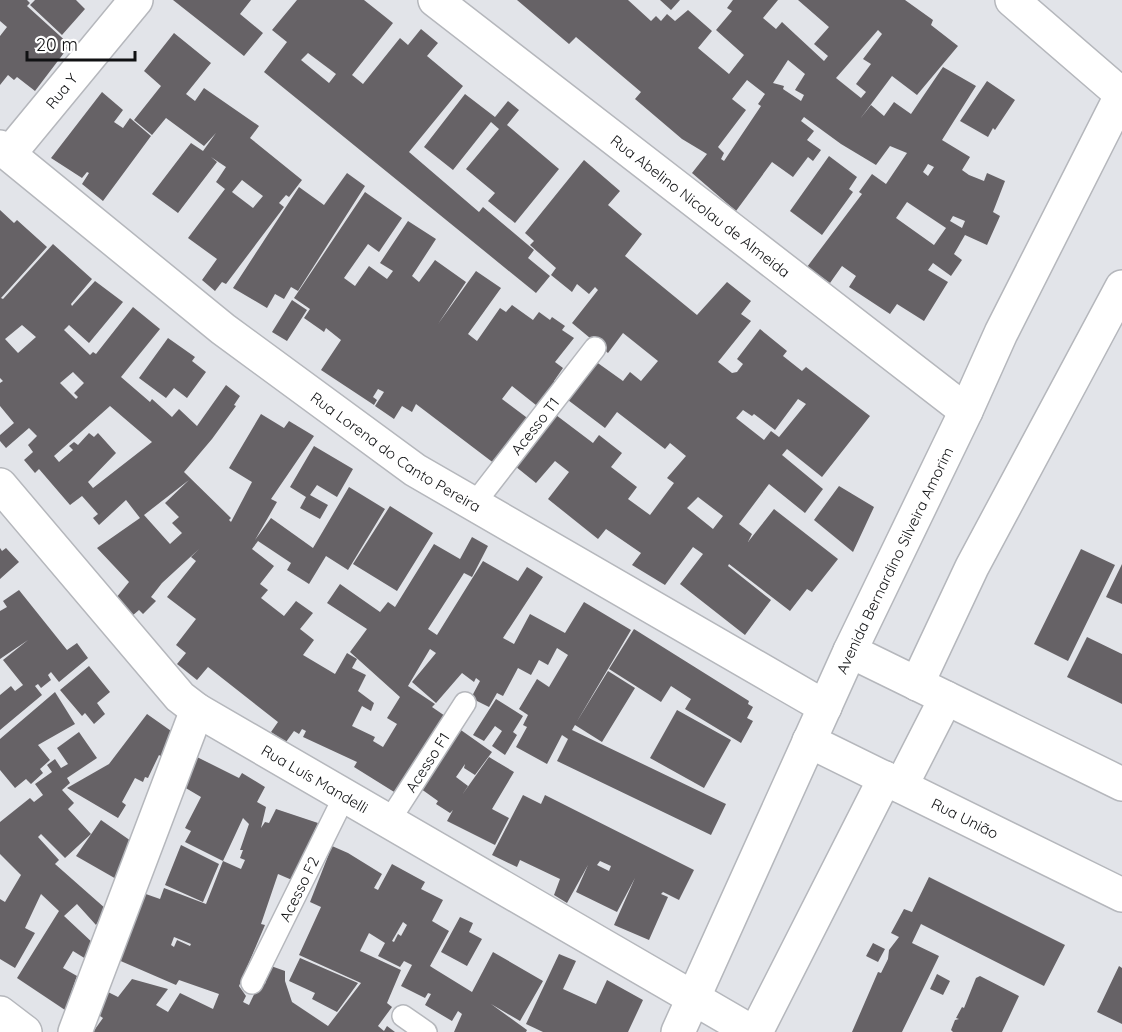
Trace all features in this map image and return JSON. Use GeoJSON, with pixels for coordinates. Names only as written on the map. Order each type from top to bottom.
{"type":"FeatureCollection","features":[{"type":"Feature","properties":{"kind":"street","name":"Rua Y"},"geometry":{"type":"LineString","coordinates":[[4,150],[136,0]]}},
{"type":"Feature","properties":{"kind":"street","name":"Rua Abelino Nicolau de Almeida"},"geometry":{"type":"LineString","coordinates":[[435,0],[966,411]]}},
{"type":"Feature","properties":{"kind":"street"},"geometry":{"type":"LineString","coordinates":[[1012,0],[1122,95]]}},
{"type":"Feature","properties":{"kind":"street","name":"Avenida Bernardino Silveira Amorim"},"geometry":{"type":"LineString","coordinates":[[678,1032],[850,651],[966,411],[1001,333],[1122,95]]}},
{"type":"Feature","properties":{"kind":"street","name":"Rua Lorena do Canto Pereira"},"geometry":{"type":"LineString","coordinates":[[4,150],[223,329],[415,470],[825,707]]}},
{"type":"Feature","properties":{"kind":"street"},"geometry":{"type":"LineString","coordinates":[[754,1032],[893,782],[932,691],[972,567],[1122,287]]}},
{"type":"Feature","properties":{"kind":"street","name":"Rua Luís Mandelli"},"geometry":{"type":"LineString","coordinates":[[0,485],[180,697],[197,710],[693,999],[754,1032]]}},
{"type":"Feature","properties":{"kind":"street"},"geometry":{"type":"LineString","coordinates":[[850,651],[1122,784]]}},
{"type":"Feature","properties":{"kind":"street"},"geometry":{"type":"LineString","coordinates":[[75,1032],[197,710]]}},
{"type":"Feature","properties":{"kind":"street","name":"Rua União"},"geometry":{"type":"LineString","coordinates":[[809,741],[1122,895]]}},
{"type":"Feature","properties":{"kind":"street"},"geometry":{"type":"LineString","coordinates":[[0,1013],[25,1032]]}},
{"type":"Feature","properties":{"kind":"lane","name":"Acesso T1"},"geometry":{"type":"LineString","coordinates":[[474,504],[595,348]]}},
{"type":"Feature","properties":{"kind":"lane","name":"Acesso F1"},"geometry":{"type":"LineString","coordinates":[[389,821],[465,703]]}},
{"type":"Feature","properties":{"kind":"lane","name":"Acesso F2"},"geometry":{"type":"LineString","coordinates":[[252,983],[345,795]]}},
{"type":"Feature","properties":{"kind":"lane"},"geometry":{"type":"LineString","coordinates":[[403,1016],[426,1032]]}},
{"type":"Feature","properties":{"kind":"building"},"geometry":{"type":"Polygon","coordinates":[[[0,0],[27,0],[30,3],[27,6],[70,45],[35,91],[17,77],[14,80],[8,75],[0,85],[0,36],[7,27],[0,21],[0,0]]]}},
{"type":"Feature","properties":{"kind":"building"},"geometry":{"type":"Polygon","coordinates":[[[35,0],[76,0],[85,9],[62,35],[30,5],[35,0]]]}},
{"type":"Feature","properties":{"kind":"building"},"geometry":{"type":"Polygon","coordinates":[[[173,0],[251,0],[240,14],[263,33],[244,56],[173,0]]]}},
{"type":"Feature","properties":{"kind":"building"},"geometry":{"type":"Polygon","coordinates":[[[297,0],[364,0],[393,23],[352,75],[363,84],[400,38],[408,45],[421,29],[438,43],[427,56],[463,86],[409,152],[479,212],[483,207],[534,250],[528,258],[550,276],[536,293],[264,72],[287,42],[272,30],[297,0]],[[308,53],[301,60],[329,83],[336,74],[308,53]]]}},
{"type":"Feature","properties":{"kind":"building"},"geometry":{"type":"Polygon","coordinates":[[[517,0],[628,0],[651,21],[656,16],[661,21],[667,14],[675,21],[688,10],[712,31],[698,48],[729,74],[744,55],[716,30],[732,11],[727,8],[733,0],[778,0],[763,18],[776,29],[782,22],[824,61],[828,56],[814,44],[829,27],[798,0],[905,0],[933,20],[931,25],[958,46],[917,95],[892,76],[860,119],[871,105],[884,116],[894,102],[911,114],[943,67],[976,86],[942,140],[970,157],[962,170],[969,175],[984,181],[987,173],[1005,181],[993,212],[1000,216],[987,245],[965,235],[954,254],[962,260],[951,276],[933,263],[928,270],[948,282],[924,321],[897,304],[890,314],[849,287],[856,276],[842,266],[830,283],[807,267],[862,194],[859,192],[872,174],[886,184],[907,153],[890,146],[876,165],[841,144],[804,117],[801,121],[814,131],[807,140],[821,150],[813,161],[808,157],[793,177],[772,162],[736,211],[692,173],[707,154],[682,139],[635,99],[641,92],[576,37],[569,44],[517,0]],[[878,30],[836,78],[861,98],[866,92],[856,84],[871,64],[863,59],[882,34],[878,30]],[[788,60],[773,83],[784,86],[783,89],[801,101],[804,95],[795,90],[805,74],[788,60]],[[747,80],[732,99],[746,110],[718,147],[724,153],[721,159],[724,161],[761,106],[758,104],[765,94],[747,80]],[[928,164],[923,172],[928,176],[934,167],[928,164]],[[907,202],[896,218],[934,245],[946,228],[907,202]],[[953,216],[950,221],[962,228],[965,221],[953,216]]]}},
{"type":"Feature","properties":{"kind":"building"},"geometry":{"type":"Polygon","coordinates":[[[660,0],[680,0],[671,10],[660,0]]]}},
{"type":"Feature","properties":{"kind":"building"},"geometry":{"type":"Polygon","coordinates":[[[174,33],[211,63],[186,94],[195,101],[204,88],[259,126],[250,138],[302,180],[289,197],[286,195],[279,203],[284,207],[226,284],[222,282],[215,291],[202,280],[217,259],[188,238],[225,189],[216,182],[226,167],[211,157],[217,162],[178,213],[152,194],[191,143],[203,151],[216,133],[204,146],[166,118],[152,135],[134,120],[161,86],[144,71],[174,33]],[[242,180],[232,192],[253,208],[263,196],[242,180]]]}},
{"type":"Feature","properties":{"kind":"building"},"geometry":{"type":"Polygon","coordinates":[[[987,81],[1015,100],[988,137],[960,121],[987,81]]]}},
{"type":"Feature","properties":{"kind":"building"},"geometry":{"type":"Polygon","coordinates":[[[102,92],[123,110],[114,122],[123,128],[130,118],[151,136],[103,201],[82,184],[89,173],[87,172],[82,178],[51,158],[102,92]]]}},
{"type":"Feature","properties":{"kind":"building"},"geometry":{"type":"Polygon","coordinates":[[[465,94],[495,117],[508,101],[519,110],[507,125],[559,169],[515,223],[488,201],[495,193],[466,169],[499,129],[491,122],[453,170],[424,147],[465,94]]]}},
{"type":"Feature","properties":{"kind":"building"},"geometry":{"type":"Polygon","coordinates":[[[829,156],[857,177],[849,189],[853,192],[822,235],[790,211],[829,156]]]}},
{"type":"Feature","properties":{"kind":"building"},"geometry":{"type":"Polygon","coordinates":[[[584,160],[620,191],[608,205],[642,234],[625,256],[697,315],[727,282],[751,301],[741,314],[751,321],[718,362],[732,373],[737,372],[743,364],[737,359],[760,329],[787,351],[783,356],[802,371],[806,367],[870,416],[822,477],[787,449],[782,455],[823,489],[805,513],[769,484],[739,524],[752,534],[748,542],[774,509],[838,559],[812,592],[807,589],[790,611],[729,564],[728,566],[771,600],[745,635],[680,584],[703,554],[693,547],[665,585],[632,565],[641,553],[606,529],[598,539],[548,499],[569,472],[555,461],[536,483],[510,462],[552,412],[593,443],[599,435],[622,453],[611,467],[637,487],[628,499],[650,515],[674,483],[667,478],[686,456],[670,443],[665,449],[617,412],[605,428],[564,397],[595,361],[623,381],[630,372],[641,381],[658,361],[623,333],[608,353],[572,323],[598,290],[595,287],[589,294],[577,284],[572,292],[551,275],[556,268],[530,245],[534,241],[525,233],[584,160]],[[798,399],[775,430],[754,414],[752,416],[743,410],[736,418],[764,440],[771,431],[779,437],[806,404],[798,399]],[[698,497],[687,508],[713,529],[723,516],[698,497]]]}},
{"type":"Feature","properties":{"kind":"building"},"geometry":{"type":"Polygon","coordinates":[[[347,173],[365,186],[298,291],[291,287],[284,299],[275,294],[267,308],[233,288],[299,187],[324,205],[347,173]]]}},
{"type":"Feature","properties":{"kind":"building"},"geometry":{"type":"Polygon","coordinates":[[[365,192],[402,218],[379,252],[368,244],[344,278],[355,286],[369,266],[387,279],[393,271],[380,263],[408,221],[436,239],[412,276],[419,282],[435,260],[466,282],[438,324],[476,271],[501,288],[468,334],[477,341],[500,308],[506,312],[512,305],[533,320],[539,312],[550,320],[552,317],[565,326],[562,330],[574,338],[555,362],[563,368],[554,381],[560,386],[541,409],[512,386],[502,399],[530,420],[495,464],[416,404],[412,412],[402,406],[394,419],[375,406],[384,392],[378,389],[373,397],[377,400],[374,405],[321,370],[341,340],[326,328],[324,332],[304,318],[310,309],[294,298],[365,192]]]}},
{"type":"Feature","properties":{"kind":"building"},"geometry":{"type":"Polygon","coordinates":[[[0,210],[14,223],[17,220],[47,247],[1,298],[3,299],[53,244],[92,279],[71,304],[72,306],[95,281],[123,302],[89,343],[69,325],[64,330],[90,355],[93,352],[96,354],[133,307],[160,329],[121,377],[150,402],[152,399],[172,417],[179,409],[197,426],[226,385],[240,396],[234,405],[236,406],[212,439],[184,472],[231,518],[229,520],[231,522],[252,482],[229,468],[261,414],[284,428],[289,421],[314,436],[271,499],[277,502],[255,540],[271,518],[313,548],[349,487],[385,509],[348,570],[326,556],[309,584],[287,570],[291,563],[258,541],[252,549],[274,566],[260,584],[268,590],[261,598],[284,616],[296,601],[313,613],[300,629],[314,640],[303,655],[335,674],[347,653],[357,659],[352,668],[366,675],[358,691],[374,703],[371,711],[362,706],[352,726],[375,737],[373,741],[383,747],[397,724],[387,718],[400,697],[350,652],[367,629],[327,603],[340,584],[380,612],[388,602],[395,607],[434,544],[460,559],[472,537],[488,546],[472,577],[464,573],[428,629],[437,635],[483,561],[518,581],[527,567],[543,577],[503,638],[514,644],[530,614],[565,633],[584,602],[631,630],[576,723],[608,671],[635,688],[602,742],[575,725],[572,730],[726,804],[711,835],[557,761],[568,739],[562,735],[547,764],[516,747],[527,727],[523,725],[528,715],[519,709],[537,679],[549,687],[568,655],[557,648],[548,665],[539,660],[531,675],[518,668],[503,696],[497,693],[489,707],[471,698],[480,681],[476,678],[474,682],[462,673],[436,703],[412,682],[436,653],[430,649],[408,686],[435,704],[432,707],[448,718],[399,795],[354,767],[357,762],[303,737],[306,731],[302,729],[299,734],[294,731],[286,742],[271,732],[278,722],[208,667],[197,680],[177,664],[186,653],[176,645],[196,619],[167,597],[196,561],[191,557],[199,549],[162,583],[151,597],[156,601],[143,614],[139,610],[132,616],[116,598],[129,582],[97,548],[140,518],[126,500],[99,525],[93,518],[98,514],[82,496],[70,505],[39,469],[35,473],[24,460],[33,452],[28,445],[37,436],[29,428],[6,448],[0,441],[0,435],[14,423],[0,406],[0,383],[3,381],[0,378],[0,210]],[[22,325],[5,339],[18,353],[36,337],[22,325]],[[73,372],[60,383],[76,399],[78,397],[74,393],[84,383],[73,372]],[[110,406],[54,456],[59,462],[73,450],[69,446],[74,442],[78,445],[89,433],[94,437],[98,433],[116,453],[88,482],[93,488],[152,442],[110,406]],[[189,480],[144,515],[170,544],[182,533],[172,523],[179,517],[165,503],[189,480]]]}},
{"type":"Feature","properties":{"kind":"building"},"geometry":{"type":"Polygon","coordinates":[[[292,300],[307,310],[287,341],[272,332],[292,300]]]}},
{"type":"Feature","properties":{"kind":"building"},"geometry":{"type":"Polygon","coordinates":[[[168,338],[195,357],[192,361],[206,372],[187,398],[174,388],[166,398],[139,378],[168,338]]]}},
{"type":"Feature","properties":{"kind":"building"},"geometry":{"type":"Polygon","coordinates":[[[314,446],[353,469],[337,497],[317,485],[310,495],[328,505],[320,519],[300,508],[306,497],[290,487],[314,446]]]}},
{"type":"Feature","properties":{"kind":"building"},"geometry":{"type":"Polygon","coordinates":[[[839,486],[874,507],[853,552],[814,520],[839,486]]]}},
{"type":"Feature","properties":{"kind":"building"},"geometry":{"type":"Polygon","coordinates":[[[390,506],[433,533],[397,591],[353,564],[390,506]]]}},
{"type":"Feature","properties":{"kind":"building"},"geometry":{"type":"Polygon","coordinates":[[[0,548],[2,551],[6,548],[19,562],[0,579],[0,548]]]}},
{"type":"Feature","properties":{"kind":"building"},"geometry":{"type":"Polygon","coordinates":[[[1081,549],[1115,565],[1068,661],[1034,644],[1081,549]]]}},
{"type":"Feature","properties":{"kind":"building"},"geometry":{"type":"Polygon","coordinates":[[[1122,564],[1122,604],[1106,597],[1122,564]]]}},
{"type":"Feature","properties":{"kind":"building"},"geometry":{"type":"Polygon","coordinates":[[[19,590],[67,650],[77,643],[88,658],[59,682],[51,672],[48,675],[51,680],[41,688],[38,684],[35,686],[42,695],[0,730],[0,695],[11,686],[15,691],[23,685],[3,660],[28,640],[0,659],[0,611],[7,607],[3,601],[19,590]]]}},
{"type":"Feature","properties":{"kind":"building"},"geometry":{"type":"Polygon","coordinates":[[[634,629],[749,701],[748,704],[753,707],[747,718],[753,721],[741,743],[685,709],[691,699],[671,686],[661,702],[609,669],[634,629]]]}},
{"type":"Feature","properties":{"kind":"building"},"geometry":{"type":"Polygon","coordinates":[[[1087,637],[1122,654],[1122,704],[1067,677],[1087,637]]]}},
{"type":"Feature","properties":{"kind":"building"},"geometry":{"type":"Polygon","coordinates":[[[89,666],[110,692],[97,703],[105,714],[94,724],[85,713],[82,716],[60,690],[89,666]]]}},
{"type":"Feature","properties":{"kind":"building"},"geometry":{"type":"Polygon","coordinates":[[[55,692],[75,724],[38,745],[50,760],[40,769],[43,773],[31,784],[26,779],[15,788],[0,770],[0,739],[55,692]]]}},
{"type":"Feature","properties":{"kind":"building"},"geometry":{"type":"Polygon","coordinates":[[[496,699],[523,716],[513,732],[517,735],[505,755],[492,746],[502,731],[495,726],[484,741],[473,735],[496,699]]]}},
{"type":"Feature","properties":{"kind":"building"},"geometry":{"type":"Polygon","coordinates":[[[677,710],[731,740],[704,788],[650,758],[677,710]]]}},
{"type":"Feature","properties":{"kind":"building"},"geometry":{"type":"Polygon","coordinates":[[[147,714],[174,733],[164,758],[159,755],[148,778],[145,777],[143,782],[135,778],[122,802],[126,805],[118,818],[67,788],[109,764],[147,714]]]}},
{"type":"Feature","properties":{"kind":"building"},"geometry":{"type":"Polygon","coordinates":[[[458,728],[492,752],[475,775],[464,768],[465,764],[456,777],[468,786],[462,795],[489,757],[514,772],[492,809],[509,818],[495,845],[447,821],[453,810],[450,813],[436,804],[438,801],[417,786],[458,728]]]}},
{"type":"Feature","properties":{"kind":"building"},"geometry":{"type":"Polygon","coordinates":[[[79,732],[97,758],[67,778],[70,783],[62,790],[74,803],[68,809],[91,834],[65,858],[41,834],[38,837],[59,860],[55,864],[106,909],[96,925],[77,904],[64,916],[94,944],[86,959],[73,951],[63,968],[77,976],[65,1010],[17,978],[59,911],[41,894],[25,928],[35,933],[15,968],[0,959],[0,899],[5,902],[21,875],[0,854],[0,822],[30,798],[34,802],[43,795],[35,784],[52,772],[47,765],[55,759],[61,768],[68,764],[57,748],[79,732]]]}},
{"type":"Feature","properties":{"kind":"building"},"geometry":{"type":"Polygon","coordinates":[[[197,757],[239,778],[242,773],[265,787],[257,802],[266,807],[261,828],[265,822],[269,823],[276,809],[318,823],[292,880],[278,874],[261,924],[265,925],[239,986],[246,996],[243,1002],[249,1005],[260,982],[265,984],[271,966],[285,971],[285,981],[292,1002],[328,1026],[361,983],[299,955],[321,907],[310,902],[332,846],[382,874],[374,888],[378,890],[392,864],[425,882],[421,889],[443,900],[432,921],[449,931],[430,966],[433,968],[472,992],[493,952],[543,981],[520,1021],[491,1004],[527,1030],[526,1032],[454,1032],[462,1014],[458,1011],[452,1021],[425,1005],[431,994],[428,993],[425,998],[401,986],[412,965],[404,961],[400,967],[378,956],[385,943],[369,933],[360,951],[401,970],[387,1003],[392,1007],[378,1026],[384,1031],[387,1026],[395,1032],[93,1032],[103,1018],[97,1014],[108,992],[118,997],[132,979],[168,989],[156,1005],[168,1012],[180,993],[213,1009],[219,994],[179,980],[176,985],[116,959],[143,893],[160,899],[164,888],[206,904],[223,861],[185,842],[191,831],[185,828],[201,797],[184,787],[197,757]],[[243,818],[223,861],[241,869],[245,860],[240,858],[243,850],[240,850],[249,824],[243,818]],[[403,922],[392,941],[394,942],[398,934],[401,936],[407,925],[403,922]],[[174,937],[171,945],[174,947],[177,940],[190,946],[191,944],[174,937]]]}},
{"type":"Feature","properties":{"kind":"building"},"geometry":{"type":"Polygon","coordinates":[[[523,795],[541,804],[545,795],[694,870],[679,900],[663,892],[661,894],[668,897],[649,940],[614,925],[635,878],[617,912],[576,892],[588,865],[567,903],[554,895],[560,879],[520,860],[517,867],[492,855],[523,795]],[[600,861],[597,865],[609,871],[611,866],[600,861]]]}},
{"type":"Feature","properties":{"kind":"building"},"geometry":{"type":"Polygon","coordinates":[[[101,820],[131,841],[118,880],[76,856],[101,820]]]}},
{"type":"Feature","properties":{"kind":"building"},"geometry":{"type":"Polygon","coordinates":[[[181,845],[219,864],[203,902],[165,885],[181,845]]]}},
{"type":"Feature","properties":{"kind":"building"},"geometry":{"type":"Polygon","coordinates":[[[929,877],[1065,945],[1044,986],[921,924],[912,943],[939,956],[902,1032],[852,1032],[878,972],[881,973],[888,959],[889,950],[899,937],[891,933],[904,909],[912,912],[929,877]]]}},
{"type":"Feature","properties":{"kind":"building"},"geometry":{"type":"Polygon","coordinates":[[[460,917],[473,923],[469,932],[482,939],[467,966],[441,952],[460,917]]]}},
{"type":"Feature","properties":{"kind":"building"},"geometry":{"type":"Polygon","coordinates":[[[873,943],[885,949],[878,962],[866,956],[873,943]]]}},
{"type":"Feature","properties":{"kind":"building"},"geometry":{"type":"Polygon","coordinates":[[[559,954],[576,961],[563,989],[596,1004],[607,980],[643,1000],[628,1032],[543,1032],[526,1024],[559,954]]]}},
{"type":"Feature","properties":{"kind":"building"},"geometry":{"type":"Polygon","coordinates":[[[300,958],[358,983],[337,1012],[312,999],[315,993],[289,981],[300,958]]]}},
{"type":"Feature","properties":{"kind":"building"},"geometry":{"type":"Polygon","coordinates":[[[1119,966],[1122,968],[1122,1024],[1097,1012],[1119,966]]]}},
{"type":"Feature","properties":{"kind":"building"},"geometry":{"type":"Polygon","coordinates":[[[937,974],[950,981],[943,995],[930,989],[937,974]]]}},
{"type":"Feature","properties":{"kind":"building"},"geometry":{"type":"Polygon","coordinates":[[[980,976],[1019,996],[1002,1032],[953,1032],[951,1030],[955,1020],[959,1019],[956,1018],[962,1007],[964,1008],[976,978],[980,976]]]}}]}
